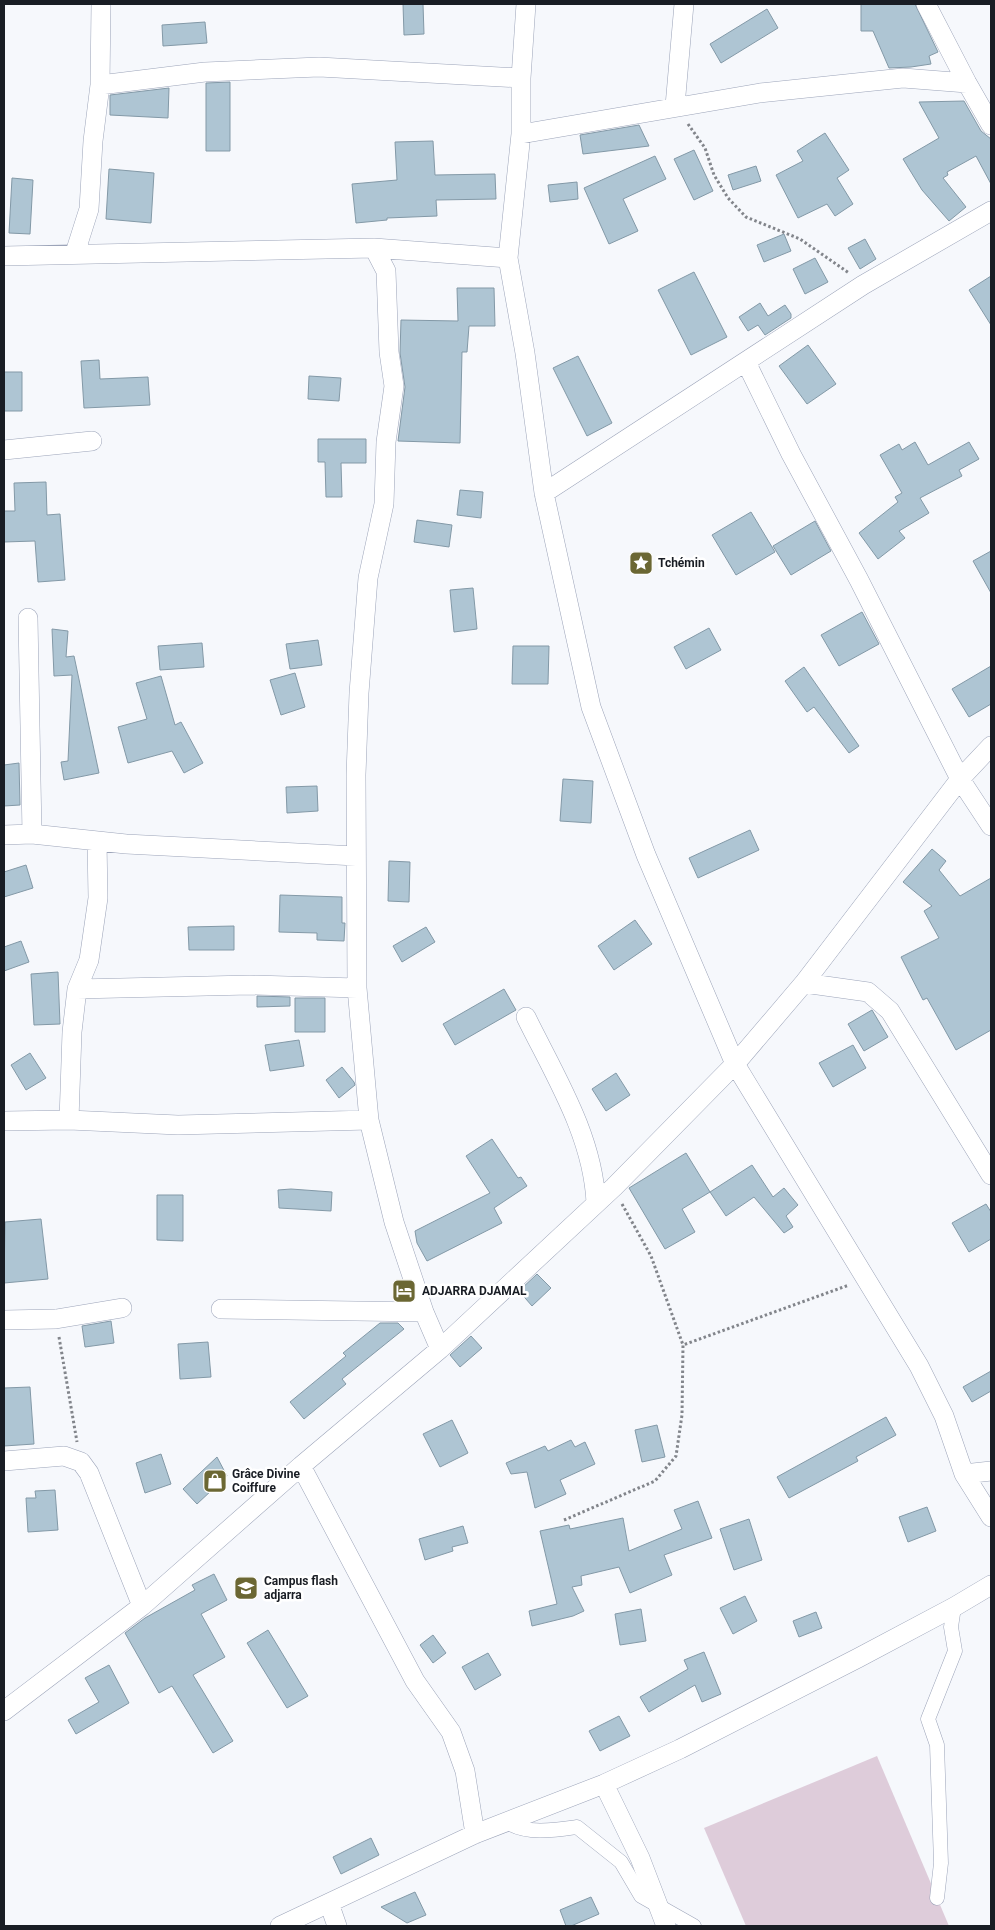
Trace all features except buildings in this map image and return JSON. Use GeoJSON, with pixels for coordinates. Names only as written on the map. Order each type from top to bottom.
{"type":"FeatureCollection","features":[{"type":"Feature","properties":{"kind":"street"},"geometry":{"type":"LineString","coordinates":[[75,253],[89,209],[93,141],[100,85],[101,4]]}},
{"type":"Feature","properties":{"kind":"street"},"geometry":{"type":"LineString","coordinates":[[526,4],[521,78],[521,134],[508,258],[544,493],[592,707],[646,855],[735,1064],[918,1366],[944,1416],[964,1474],[991,1517]]}},
{"type":"Feature","properties":{"kind":"street"},"geometry":{"type":"LineString","coordinates":[[675,106],[684,4]]}},
{"type":"Feature","properties":{"kind":"street"},"geometry":{"type":"LineString","coordinates":[[926,4],[991,125]]}},
{"type":"Feature","properties":{"kind":"street"},"geometry":{"type":"LineString","coordinates":[[100,85],[205,72],[319,67],[521,78]]}},
{"type":"Feature","properties":{"kind":"street"},"geometry":{"type":"LineString","coordinates":[[521,134],[675,106],[760,93],[903,78],[967,83]]}},
{"type":"Feature","properties":{"kind":"street"},"geometry":{"type":"LineString","coordinates":[[544,493],[863,284],[991,211]]}},
{"type":"Feature","properties":{"kind":"street"},"geometry":{"type":"LineString","coordinates":[[4,256],[374,248],[508,258]]}},
{"type":"Feature","properties":{"kind":"street"},"geometry":{"type":"LineString","coordinates":[[374,248],[386,271],[389,352],[394,386],[386,442],[384,504],[368,578],[359,693],[356,856],[357,988],[369,1120],[394,1222],[424,1312],[440,1349]]}},
{"type":"Feature","properties":{"kind":"street"},"geometry":{"type":"LineString","coordinates":[[746,362],[791,454],[859,580],[960,779],[991,826]]}},
{"type":"Feature","properties":{"kind":"street"},"geometry":{"type":"LineString","coordinates":[[4,450],[92,441]]}},
{"type":"Feature","properties":{"kind":"street"},"geometry":{"type":"LineString","coordinates":[[28,618],[32,834]]}},
{"type":"Feature","properties":{"kind":"street"},"geometry":{"type":"LineString","coordinates":[[4,1712],[142,1606],[301,1466],[440,1349],[614,1187],[735,1064],[804,983],[960,779],[991,746]]}},
{"type":"Feature","properties":{"kind":"street"},"geometry":{"type":"LineString","coordinates":[[4,836],[32,834],[126,844],[356,856]]}},
{"type":"Feature","properties":{"kind":"street"},"geometry":{"type":"LineString","coordinates":[[69,1120],[72,1032],[77,989],[89,960],[98,898],[97,841]]}},
{"type":"Feature","properties":{"kind":"street"},"geometry":{"type":"LineString","coordinates":[[804,983],[868,992],[890,1011],[991,1175]]}},
{"type":"Feature","properties":{"kind":"street"},"geometry":{"type":"LineString","coordinates":[[77,989],[250,985],[357,988]]}},
{"type":"Feature","properties":{"kind":"street"},"geometry":{"type":"LineString","coordinates":[[526,1017],[579,1126],[590,1156],[596,1182],[596,1203]]}},
{"type":"Feature","properties":{"kind":"street"},"geometry":{"type":"LineString","coordinates":[[4,1121],[69,1120],[178,1125],[369,1120]]}},
{"type":"Feature","properties":{"kind":"street"},"geometry":{"type":"LineString","coordinates":[[4,1320],[56,1319],[122,1308]]}},
{"type":"Feature","properties":{"kind":"street"},"geometry":{"type":"LineString","coordinates":[[221,1309],[424,1312]]}},
{"type":"Feature","properties":{"kind":"street"},"geometry":{"type":"LineString","coordinates":[[4,1461],[64,1456],[81,1462],[88,1473],[142,1606]]}},
{"type":"Feature","properties":{"kind":"street"},"geometry":{"type":"LineString","coordinates":[[301,1466],[415,1681],[451,1732],[465,1771],[475,1834]]}},
{"type":"Feature","properties":{"kind":"street"},"geometry":{"type":"LineString","coordinates":[[964,1474],[991,1471]]}},
{"type":"Feature","properties":{"kind":"street"},"geometry":{"type":"LineString","coordinates":[[280,1926],[475,1834],[604,1784],[680,1750],[858,1658],[991,1585]]}},
{"type":"Feature","properties":{"kind":"street"},"geometry":{"type":"LineString","coordinates":[[937,1898],[941,1862],[937,1745],[928,1719],[955,1651],[951,1627],[954,1607]]}},
{"type":"Feature","properties":{"kind":"street"},"geometry":{"type":"LineString","coordinates":[[604,1784],[640,1858],[666,1926]]}},
{"type":"Feature","properties":{"kind":"street"},"geometry":{"type":"LineString","coordinates":[[507,1822],[512,1825],[543,1831],[577,1827],[621,1862],[640,1896],[694,1926]]}},
{"type":"Feature","properties":{"kind":"street"},"geometry":{"type":"LineString","coordinates":[[329,1903],[337,1926]]}},
{"type":"Feature","properties":{"kind":"path"},"geometry":{"type":"LineString","coordinates":[[675,106],[705,148],[714,175],[728,198],[746,217],[800,239],[863,284]]}},
{"type":"Feature","properties":{"kind":"path"},"geometry":{"type":"LineString","coordinates":[[564,1520],[655,1481],[676,1456],[682,1415],[683,1345],[651,1256],[614,1187]]}},
{"type":"Feature","properties":{"kind":"path"},"geometry":{"type":"LineString","coordinates":[[683,1345],[866,1278]]}},
{"type":"Feature","properties":{"kind":"path"},"geometry":{"type":"LineString","coordinates":[[56,1319],[81,1462]]}},
{"type":"Feature","properties":{"kind":"shaded area"},"geometry":{"type":"Polygon","coordinates":[[[877,1756],[949,1926],[746,1926],[704,1828],[877,1756]]]}},
{"type":"Feature","properties":{"kind":"place","name":"Tchémin"},"geometry":{"type":"Point","coordinates":[641,563]}},
{"type":"Feature","properties":{"kind":"place","name":"ADJARRA DJAMAL"},"geometry":{"type":"Point","coordinates":[404,1291]}},
{"type":"Feature","properties":{"kind":"place","name":"Grâce Divine Coiffure"},"geometry":{"type":"Point","coordinates":[215,1481]}},
{"type":"Feature","properties":{"kind":"place","name":"Campus flash adjarra"},"geometry":{"type":"Point","coordinates":[246,1588]}}]}
